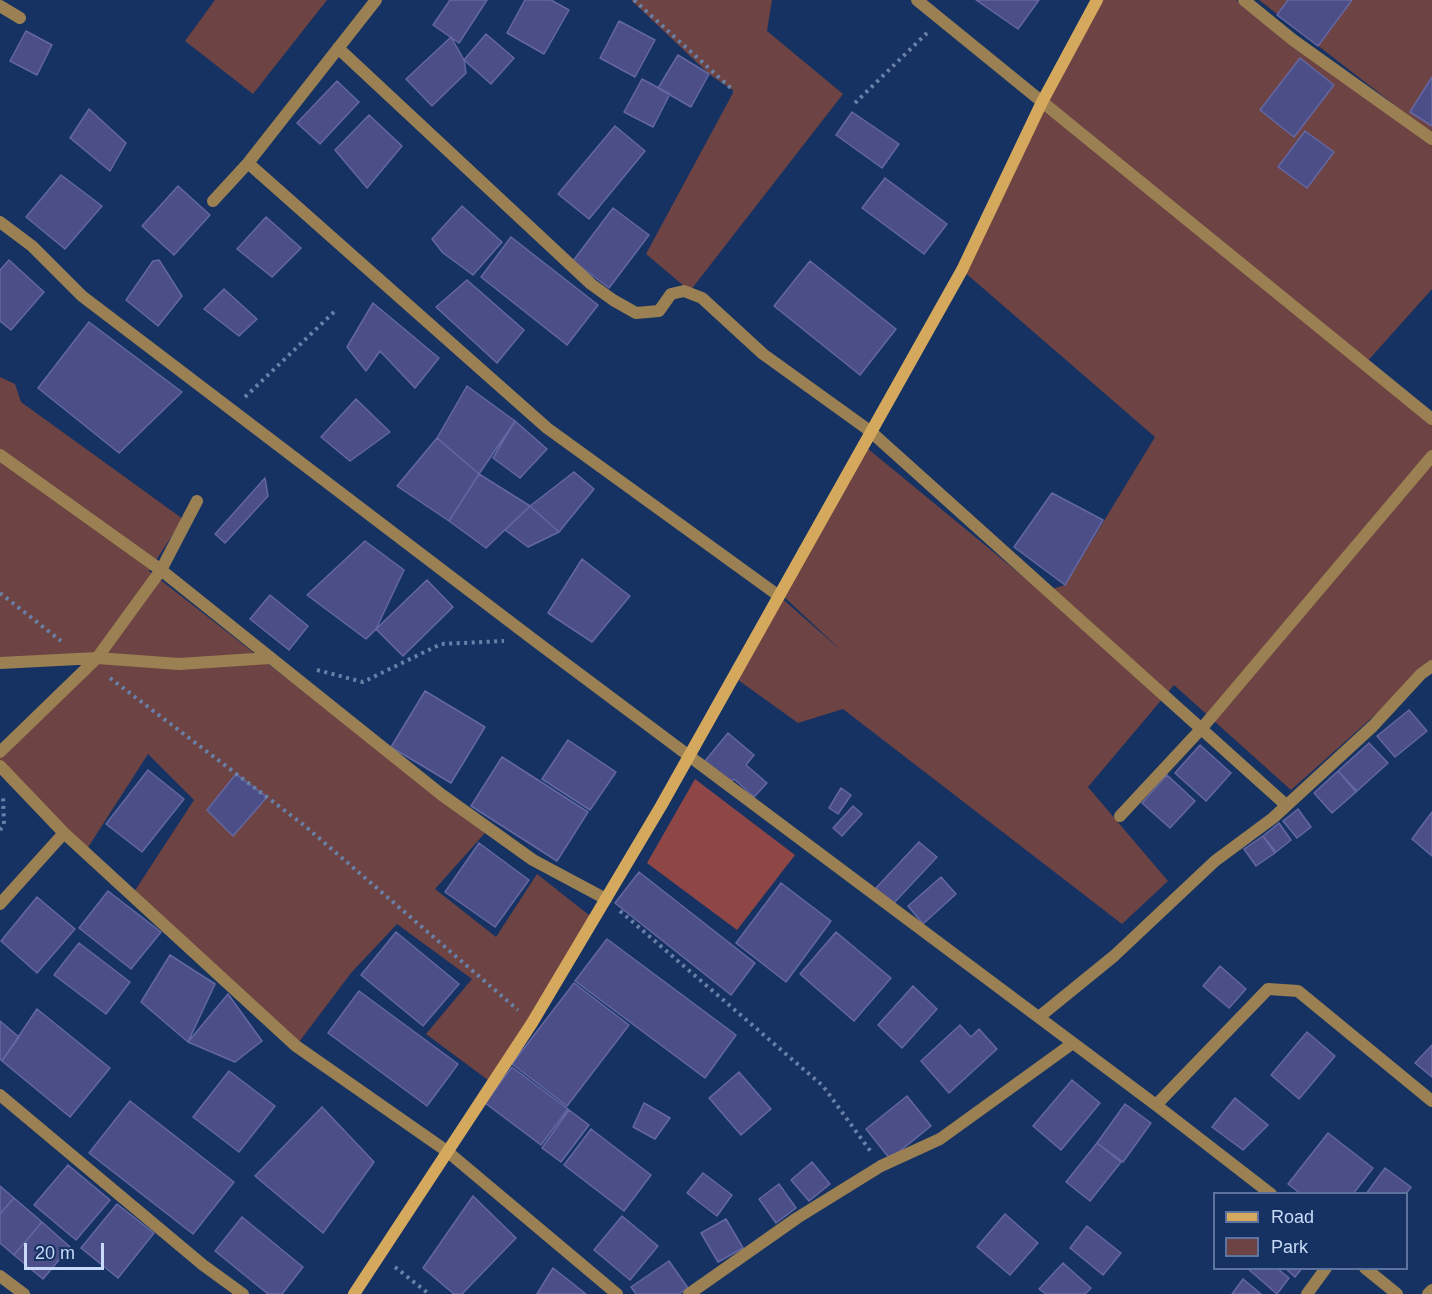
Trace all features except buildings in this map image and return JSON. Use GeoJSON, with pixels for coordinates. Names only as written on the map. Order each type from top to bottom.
{"type":"FeatureCollection","features":[{"type":"Feature","properties":{"kind":"street"},"geometry":{"type":"LineString","coordinates":[[213,201],[248,163],[376,0]]}},
{"type":"Feature","properties":{"kind":"street"},"geometry":{"type":"LineString","coordinates":[[917,0],[1432,419]]}},
{"type":"Feature","properties":{"kind":"street"},"geometry":{"type":"LineString","coordinates":[[354,1294],[532,1023],[606,899],[962,270],[1042,102],[1097,0]]}},
{"type":"Feature","properties":{"kind":"street"},"geometry":{"type":"LineString","coordinates":[[1244,0],[1293,40],[1432,139]]}},
{"type":"Feature","properties":{"kind":"street"},"geometry":{"type":"LineString","coordinates":[[0,6],[20,18]]}},
{"type":"Feature","properties":{"kind":"street"},"geometry":{"type":"LineString","coordinates":[[338,48],[591,284],[636,313],[659,311],[672,294],[684,291],[702,298],[763,354],[870,431],[1286,805]]}},
{"type":"Feature","properties":{"kind":"street"},"geometry":{"type":"LineString","coordinates":[[248,163],[547,428],[779,596]]}},
{"type":"Feature","properties":{"kind":"street"},"geometry":{"type":"LineString","coordinates":[[0,222],[32,246],[82,296],[534,640],[1039,1017],[1268,1192]]}},
{"type":"Feature","properties":{"kind":"street"},"geometry":{"type":"LineString","coordinates":[[0,455],[161,570],[442,795],[533,860],[606,899]]}},
{"type":"Feature","properties":{"kind":"street"},"geometry":{"type":"LineString","coordinates":[[1120,816],[1202,728],[1432,456]]}},
{"type":"Feature","properties":{"kind":"street"},"geometry":{"type":"LineString","coordinates":[[0,752],[91,660],[161,570],[197,501]]}},
{"type":"Feature","properties":{"kind":"street"},"geometry":{"type":"LineString","coordinates":[[0,663],[91,660],[178,664],[270,658]]}},
{"type":"Feature","properties":{"kind":"street"},"geometry":{"type":"LineString","coordinates":[[1039,1017],[1114,956],[1215,861],[1286,805],[1372,726],[1421,674],[1432,666]]}},
{"type":"Feature","properties":{"kind":"street"},"geometry":{"type":"LineString","coordinates":[[0,766],[64,833],[296,1046],[448,1152],[617,1294]]}},
{"type":"Feature","properties":{"kind":"street"},"geometry":{"type":"LineString","coordinates":[[0,904],[64,833]]}},
{"type":"Feature","properties":{"kind":"street"},"geometry":{"type":"LineString","coordinates":[[1156,1105],[1268,989],[1298,991],[1432,1101]]}},
{"type":"Feature","properties":{"kind":"street"},"geometry":{"type":"LineString","coordinates":[[689,1294],[757,1243],[881,1166],[940,1139],[1073,1043]]}},
{"type":"Feature","properties":{"kind":"street"},"geometry":{"type":"LineString","coordinates":[[0,1095],[203,1265],[243,1294]]}},
{"type":"Feature","properties":{"kind":"street"},"geometry":{"type":"LineString","coordinates":[[1307,1294],[1325,1270]]}},
{"type":"Feature","properties":{"kind":"street"},"geometry":{"type":"LineString","coordinates":[[1366,1270],[1397,1294]]}},
{"type":"Feature","properties":{"kind":"street"},"geometry":{"type":"LineString","coordinates":[[0,1276],[24,1294]]}},
{"type":"Feature","properties":{"kind":"street"},"geometry":{"type":"LineString","coordinates":[[1428,1294],[1432,1290]]}},
{"type":"Feature","properties":{"kind":"path"},"geometry":{"type":"LineString","coordinates":[[634,0],[734,91]]}},
{"type":"Feature","properties":{"kind":"path"},"geometry":{"type":"LineString","coordinates":[[855,104],[940,19]]}},
{"type":"Feature","properties":{"kind":"path"},"geometry":{"type":"LineString","coordinates":[[232,410],[334,312]]}},
{"type":"Feature","properties":{"kind":"path"},"geometry":{"type":"LineString","coordinates":[[0,593],[91,660],[305,826],[532,1023]]}},
{"type":"Feature","properties":{"kind":"path"},"geometry":{"type":"LineString","coordinates":[[305,667],[363,682],[441,644],[534,640]]}},
{"type":"Feature","properties":{"kind":"path"},"geometry":{"type":"LineString","coordinates":[[606,899],[823,1086],[881,1166]]}},
{"type":"Feature","properties":{"kind":"path"},"geometry":{"type":"LineString","coordinates":[[380,1255],[429,1294]]}},
{"type":"Feature","properties":{"kind":"green space"},"geometry":{"type":"Polygon","coordinates":[[[215,0],[327,0],[253,94],[185,41],[215,0]]]}},
{"type":"Feature","properties":{"kind":"green space"},"geometry":{"type":"Polygon","coordinates":[[[631,0],[772,0],[767,31],[843,94],[690,291],[646,254],[734,91],[709,74],[631,0]]]}},
{"type":"Feature","properties":{"kind":"green space"},"geometry":{"type":"Polygon","coordinates":[[[1100,0],[1236,0],[1432,139],[1432,289],[1365,364],[1432,420],[1432,664],[1291,790],[1174,685],[1088,787],[1168,881],[1122,924],[843,709],[798,723],[734,677],[779,596],[844,653],[781,594],[867,448],[1042,592],[1065,585],[1155,437],[962,270],[1100,0]]]}},
{"type":"Feature","properties":{"kind":"green space"},"geometry":{"type":"Polygon","coordinates":[[[1259,0],[1432,0],[1432,134],[1259,0]]]}},
{"type":"Feature","properties":{"kind":"green space"},"geometry":{"type":"Polygon","coordinates":[[[0,377],[15,384],[21,402],[183,519],[149,571],[485,833],[435,889],[496,937],[537,874],[594,919],[492,1083],[426,1034],[472,979],[397,924],[351,973],[296,1046],[132,895],[194,800],[148,754],[85,852],[0,765],[0,755],[87,661],[0,661],[0,377]]]}},
{"type":"Feature","properties":{"kind":"shaded area"},"geometry":{"type":"Polygon","coordinates":[[[695,779],[795,855],[737,930],[647,863],[695,779]]]}}]}
